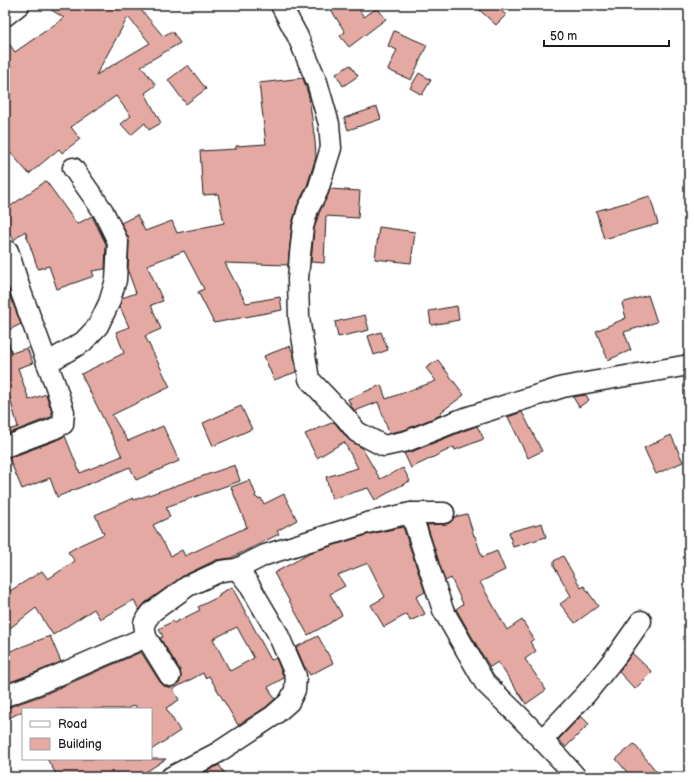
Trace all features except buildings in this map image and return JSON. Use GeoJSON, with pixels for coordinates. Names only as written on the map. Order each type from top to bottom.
{"type":"FeatureCollection","features":[{"type":"Feature","properties":{"kind":"street"},"geometry":{"type":"LineString","coordinates":[[5,16],[19,5]]}},
{"type":"Feature","properties":{"kind":"street"},"geometry":{"type":"LineString","coordinates":[[281,5],[298,37],[317,82],[329,124],[331,148],[318,190],[308,209],[303,227],[300,254],[298,279],[299,318],[309,379],[346,416],[357,432],[384,446],[407,441],[462,419],[563,387],[689,365]]}},
{"type":"Feature","properties":{"kind":"street"},"geometry":{"type":"LineString","coordinates":[[47,363],[83,342],[98,326],[109,303],[116,280],[118,242],[103,211],[73,168]]}},
{"type":"Feature","properties":{"kind":"street"},"geometry":{"type":"LineString","coordinates":[[5,448],[63,424],[64,412],[8,251]]}},
{"type":"Feature","properties":{"kind":"street"},"geometry":{"type":"LineString","coordinates":[[411,513],[443,610],[485,683],[542,740],[576,777]]}},
{"type":"Feature","properties":{"kind":"street"},"geometry":{"type":"LineString","coordinates":[[170,676],[146,637],[144,623],[152,612],[188,586],[221,571],[238,569],[265,555],[367,523],[411,513],[444,513]]}},
{"type":"Feature","properties":{"kind":"street"},"geometry":{"type":"LineString","coordinates":[[171,777],[217,754],[273,716],[288,702],[295,690],[296,676],[277,632],[238,569]]}},
{"type":"Feature","properties":{"kind":"street"},"geometry":{"type":"LineString","coordinates":[[542,740],[586,694],[617,655],[641,621]]}},
{"type":"Feature","properties":{"kind":"street"},"geometry":{"type":"LineString","coordinates":[[5,696],[38,684],[146,637]]}}]}
